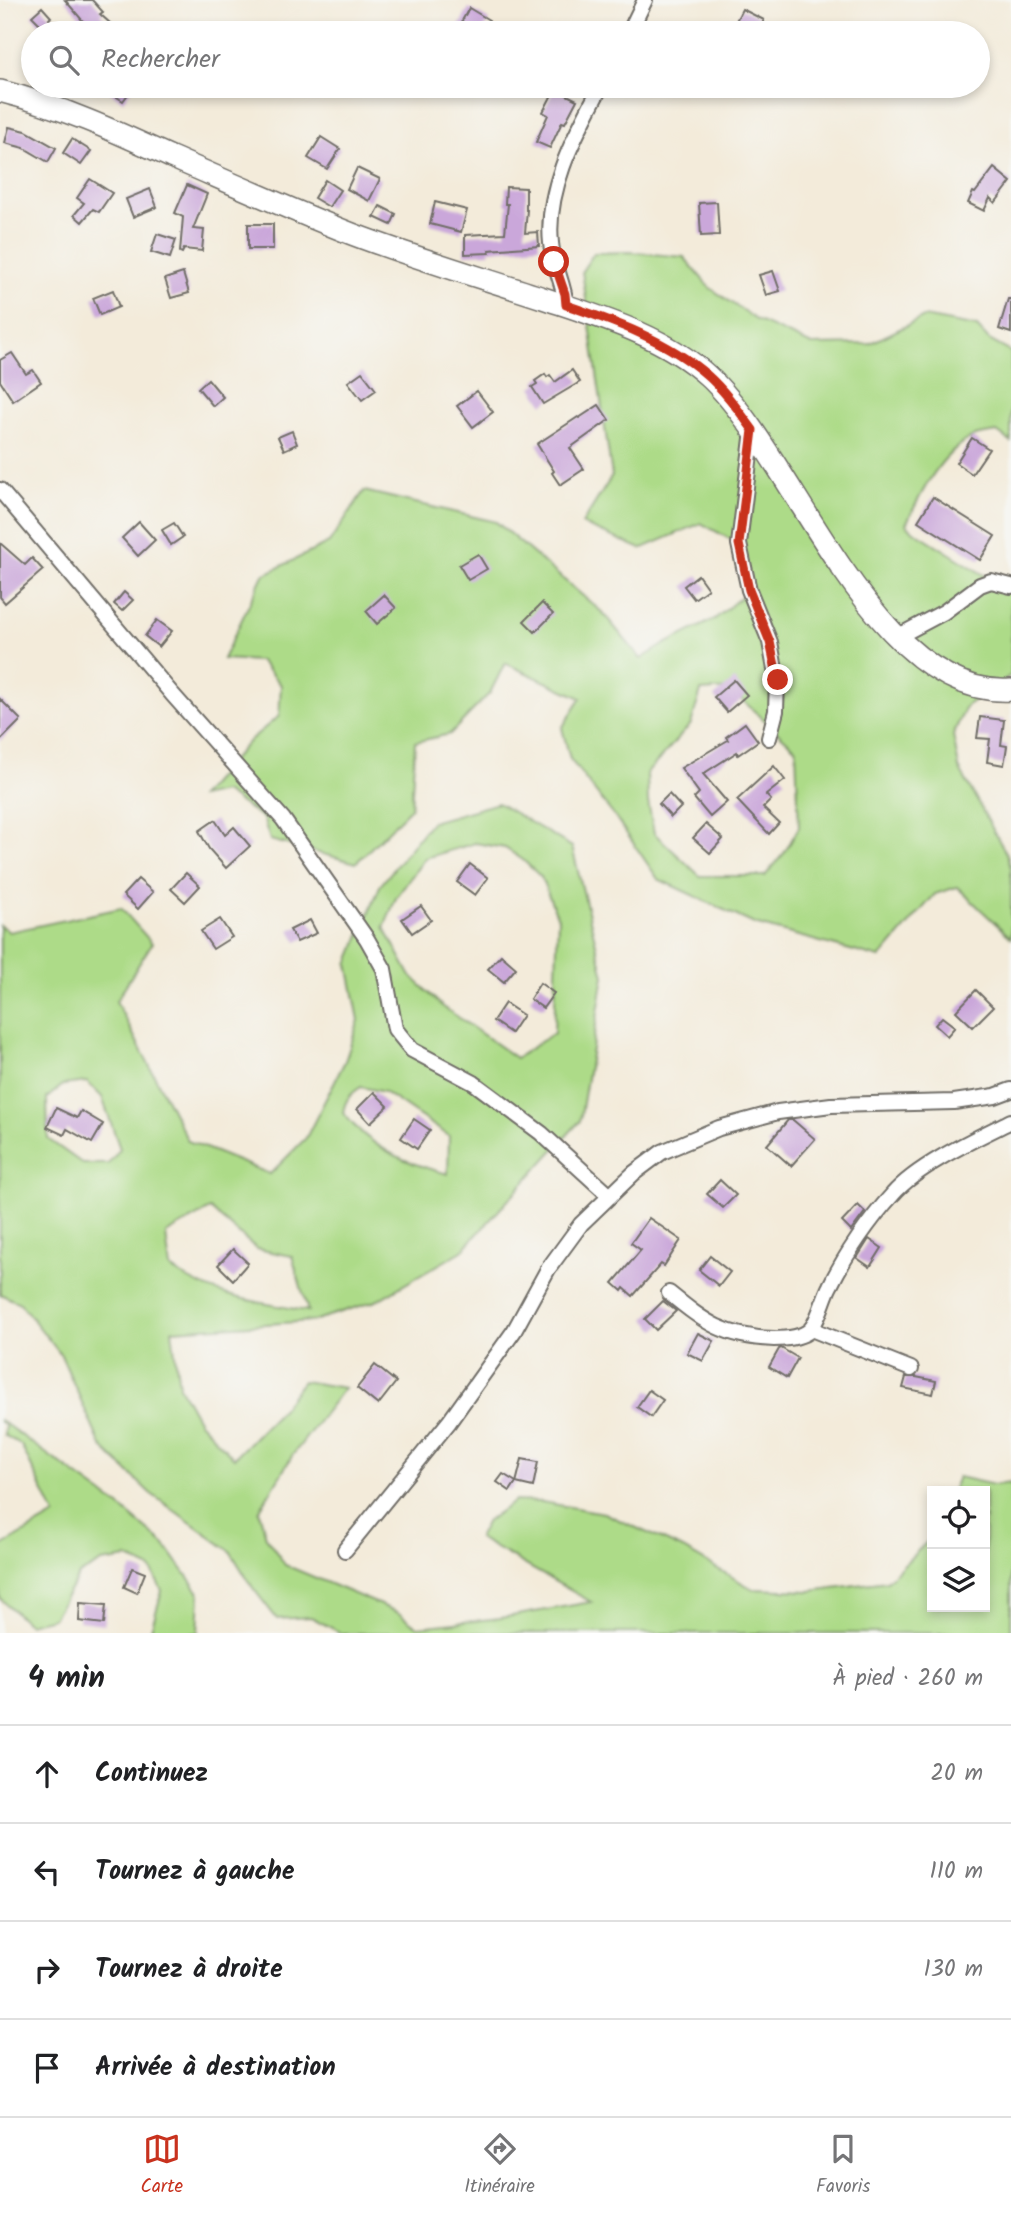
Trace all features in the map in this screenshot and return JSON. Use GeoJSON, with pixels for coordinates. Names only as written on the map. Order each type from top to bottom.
{"type":"FeatureCollection","features":[{"type":"Feature","properties":{"kind":"main road"},"geometry":{"type":"LineString","coordinates":[[0,91],[21,97]]}},
{"type":"Feature","properties":{"kind":"main road"},"geometry":{"type":"LineString","coordinates":[[24,98],[65,110],[110,128],[274,202],[362,238],[566,305],[634,330],[674,351],[707,374],[730,399],[869,605],[897,637],[922,660],[944,675],[992,691],[1011,690]]}},
{"type":"Feature","properties":{"kind":"street"},"geometry":{"type":"LineString","coordinates":[[635,21],[645,0]]}},
{"type":"Feature","properties":{"kind":"street"},"geometry":{"type":"LineString","coordinates":[[566,305],[550,240],[551,219],[556,191],[566,161],[595,98]]}},
{"type":"Feature","properties":{"kind":"street"},"geometry":{"type":"LineString","coordinates":[[753,430],[739,544],[749,590],[770,642],[778,680],[776,711],[769,738]]}},
{"type":"Feature","properties":{"kind":"street"},"geometry":{"type":"LineString","coordinates":[[0,490],[172,694],[283,819],[367,939],[384,968],[395,1029],[412,1050],[483,1090],[541,1133],[610,1196]]}},
{"type":"Feature","properties":{"kind":"street"},"geometry":{"type":"LineString","coordinates":[[897,637],[944,612],[979,586],[991,581],[1011,586]]}},
{"type":"Feature","properties":{"kind":"street"},"geometry":{"type":"LineString","coordinates":[[345,1550],[449,1422],[514,1331],[548,1269],[581,1224],[634,1173],[662,1152],[719,1128],[778,1112],[831,1105],[954,1102],[995,1096],[1011,1090]]}},
{"type":"Feature","properties":{"kind":"street"},"geometry":{"type":"LineString","coordinates":[[669,1293],[695,1313],[732,1334],[783,1339],[793,1338],[811,1329],[851,1248],[893,1193],[924,1168],[1011,1121]]}},
{"type":"Feature","properties":{"kind":"street"},"geometry":{"type":"LineString","coordinates":[[811,1329],[911,1369]]}},
{"type":"Feature","properties":{"kind":"green space"},"geometry":{"type":"Polygon","coordinates":[[[630,252],[684,257],[709,287],[756,320],[812,345],[869,344],[924,317],[977,327],[989,340],[1011,352],[1011,442],[997,432],[973,437],[959,445],[932,476],[906,524],[1011,592],[1011,675],[966,706],[953,735],[959,768],[1007,855],[1011,868],[1011,938],[957,887],[935,894],[880,958],[754,924],[658,879],[570,759],[562,728],[581,698],[505,663],[490,693],[450,734],[415,742],[411,808],[356,863],[270,840],[263,818],[224,792],[200,797],[250,740],[279,716],[281,685],[260,661],[223,659],[263,575],[329,543],[364,491],[496,522],[603,613],[641,659],[715,619],[749,590],[739,544],[701,523],[641,549],[582,524],[612,476],[582,271],[594,253],[630,252]],[[730,689],[701,691],[691,724],[647,773],[648,802],[654,833],[700,876],[765,876],[785,852],[799,827],[796,749],[730,689]]]}},
{"type":"Feature","properties":{"kind":"green space"},"geometry":{"type":"Polygon","coordinates":[[[498,803],[572,847],[604,976],[580,1121],[462,1251],[376,1301],[313,1321],[172,1330],[179,1386],[199,1422],[234,1458],[279,1412],[303,1381],[344,1388],[292,1456],[259,1511],[266,1537],[285,1565],[397,1612],[418,1627],[501,1618],[591,1602],[478,1538],[487,1521],[515,1501],[542,1502],[604,1513],[683,1549],[753,1589],[810,1591],[887,1581],[927,1542],[927,1612],[990,1612],[990,1486],[954,1486],[958,1477],[994,1485],[1011,1483],[1011,1633],[341,1633],[311,1617],[277,1619],[253,1588],[230,1551],[150,1493],[101,1446],[61,1355],[20,1303],[0,1294],[0,925],[9,932],[121,908],[152,943],[116,1001],[188,1141],[270,1174],[306,1138],[345,1061],[359,1020],[348,964],[380,886],[431,822],[498,803]],[[475,843],[425,858],[396,898],[384,927],[410,975],[442,1006],[516,1058],[554,1033],[558,918],[541,877],[523,860],[505,848],[475,843]],[[87,1082],[63,1085],[47,1098],[48,1139],[83,1164],[108,1164],[120,1149],[102,1097],[87,1082]],[[361,1087],[351,1095],[343,1113],[354,1126],[390,1153],[448,1174],[449,1136],[384,1092],[361,1087]],[[210,1209],[166,1234],[170,1268],[203,1286],[236,1297],[308,1311],[292,1256],[257,1249],[210,1209]]]}},
{"type":"Feature","properties":{"kind":"green space"},"geometry":{"type":"Polygon","coordinates":[[[0,1420],[119,1506],[165,1545],[200,1594],[198,1633],[150,1633],[162,1591],[151,1569],[128,1558],[102,1562],[79,1575],[53,1618],[28,1624],[0,1598],[0,1547],[55,1515],[21,1445],[4,1435],[5,1425],[0,1420]]]}},
{"type":"Feature","properties":{"kind":"building"},"geometry":{"type":"Polygon","coordinates":[[[65,0],[92,0],[108,21],[83,21],[65,0]]]}},
{"type":"Feature","properties":{"kind":"building"},"geometry":{"type":"Polygon","coordinates":[[[42,7],[51,17],[51,21],[37,21],[32,16],[42,7]]]}},
{"type":"Feature","properties":{"kind":"building"},"geometry":{"type":"Polygon","coordinates":[[[469,8],[489,20],[488,21],[462,21],[469,8]]]}},
{"type":"Feature","properties":{"kind":"building"},"geometry":{"type":"Polygon","coordinates":[[[742,9],[764,20],[764,21],[736,21],[742,9]]]}},
{"type":"Feature","properties":{"kind":"building"},"geometry":{"type":"Polygon","coordinates":[[[550,98],[577,100],[565,123],[562,122],[550,148],[536,142],[548,115],[543,112],[550,98]]]}},
{"type":"Feature","properties":{"kind":"building"},"geometry":{"type":"Polygon","coordinates":[[[9,127],[26,131],[56,148],[48,162],[24,148],[5,143],[9,127]]]}},
{"type":"Feature","properties":{"kind":"building"},"geometry":{"type":"Polygon","coordinates":[[[321,137],[340,149],[327,169],[308,158],[321,137]]]}},
{"type":"Feature","properties":{"kind":"building"},"geometry":{"type":"Polygon","coordinates":[[[72,139],[91,151],[81,165],[63,153],[72,139]]]}},
{"type":"Feature","properties":{"kind":"building"},"geometry":{"type":"Polygon","coordinates":[[[357,168],[380,179],[369,201],[347,189],[357,168]]]}},
{"type":"Feature","properties":{"kind":"building"},"geometry":{"type":"Polygon","coordinates":[[[994,168],[1011,182],[995,203],[990,198],[984,211],[968,203],[973,192],[975,193],[994,168]]]}},
{"type":"Feature","properties":{"kind":"building"},"geometry":{"type":"Polygon","coordinates":[[[90,179],[112,193],[99,212],[93,209],[82,222],[74,215],[84,203],[77,198],[90,179]]]}},
{"type":"Feature","properties":{"kind":"building"},"geometry":{"type":"Polygon","coordinates":[[[325,180],[340,190],[329,207],[314,198],[325,180]]]}},
{"type":"Feature","properties":{"kind":"building"},"geometry":{"type":"Polygon","coordinates":[[[187,185],[207,194],[193,229],[204,230],[202,251],[184,249],[182,253],[183,217],[175,213],[187,185]]]}},
{"type":"Feature","properties":{"kind":"building"},"geometry":{"type":"Polygon","coordinates":[[[506,187],[526,188],[525,233],[538,232],[539,246],[465,254],[465,235],[505,233],[508,204],[505,204],[506,187]]]}},
{"type":"Feature","properties":{"kind":"building"},"geometry":{"type":"Polygon","coordinates":[[[150,189],[157,207],[133,217],[126,199],[150,189]]]}},
{"type":"Feature","properties":{"kind":"building"},"geometry":{"type":"Polygon","coordinates":[[[435,202],[467,210],[461,232],[430,224],[435,202]]]}},
{"type":"Feature","properties":{"kind":"building"},"geometry":{"type":"Polygon","coordinates":[[[717,202],[719,235],[701,236],[699,203],[717,202]]]}},
{"type":"Feature","properties":{"kind":"building"},"geometry":{"type":"Polygon","coordinates":[[[380,206],[396,214],[391,225],[374,217],[380,206]]]}},
{"type":"Feature","properties":{"kind":"building"},"geometry":{"type":"Polygon","coordinates":[[[248,224],[273,224],[273,249],[248,249],[248,224]]]}},
{"type":"Feature","properties":{"kind":"building"},"geometry":{"type":"Polygon","coordinates":[[[157,234],[176,240],[170,258],[151,252],[157,234]]]}},
{"type":"Feature","properties":{"kind":"building"},"geometry":{"type":"Polygon","coordinates":[[[773,271],[780,291],[766,295],[759,275],[773,271]]]}},
{"type":"Feature","properties":{"kind":"building"},"geometry":{"type":"Polygon","coordinates":[[[183,273],[189,293],[171,298],[165,279],[183,273]]]}},
{"type":"Feature","properties":{"kind":"building"},"geometry":{"type":"Polygon","coordinates":[[[113,290],[119,307],[100,315],[93,298],[113,290]]]}},
{"type":"Feature","properties":{"kind":"building"},"geometry":{"type":"Polygon","coordinates":[[[1008,299],[1011,299],[1011,333],[999,329],[1008,299]]]}},
{"type":"Feature","properties":{"kind":"building"},"geometry":{"type":"Polygon","coordinates":[[[12,353],[26,374],[33,370],[41,382],[13,401],[0,381],[0,360],[12,353]]]}},
{"type":"Feature","properties":{"kind":"building"},"geometry":{"type":"Polygon","coordinates":[[[572,370],[580,382],[543,404],[532,387],[537,384],[535,381],[545,374],[547,377],[550,375],[555,382],[572,370]]]}},
{"type":"Feature","properties":{"kind":"building"},"geometry":{"type":"Polygon","coordinates":[[[362,372],[376,390],[362,400],[348,382],[362,372]]]}},
{"type":"Feature","properties":{"kind":"building"},"geometry":{"type":"Polygon","coordinates":[[[208,379],[223,397],[213,406],[198,388],[208,379]]]}},
{"type":"Feature","properties":{"kind":"building"},"geometry":{"type":"Polygon","coordinates":[[[477,391],[493,412],[473,427],[457,406],[477,391]]]}},
{"type":"Feature","properties":{"kind":"building"},"geometry":{"type":"Polygon","coordinates":[[[599,405],[609,420],[570,448],[584,469],[560,485],[537,444],[599,405]]]}},
{"type":"Feature","properties":{"kind":"building"},"geometry":{"type":"Polygon","coordinates":[[[292,431],[297,444],[284,450],[278,437],[292,431]]]}},
{"type":"Feature","properties":{"kind":"building"},"geometry":{"type":"Polygon","coordinates":[[[972,438],[989,449],[972,474],[956,463],[972,438]]]}},
{"type":"Feature","properties":{"kind":"building"},"geometry":{"type":"Polygon","coordinates":[[[933,497],[995,536],[980,560],[918,521],[933,497]]]}},
{"type":"Feature","properties":{"kind":"building"},"geometry":{"type":"Polygon","coordinates":[[[139,522],[155,540],[138,556],[122,538],[139,522]]]}},
{"type":"Feature","properties":{"kind":"building"},"geometry":{"type":"Polygon","coordinates":[[[174,523],[183,537],[171,545],[162,530],[174,523]]]}},
{"type":"Feature","properties":{"kind":"building"},"geometry":{"type":"Polygon","coordinates":[[[0,543],[25,565],[32,558],[43,570],[5,603],[0,597],[0,543]]]}},
{"type":"Feature","properties":{"kind":"building"},"geometry":{"type":"Polygon","coordinates":[[[478,554],[487,569],[468,580],[459,565],[478,554]]]}},
{"type":"Feature","properties":{"kind":"building"},"geometry":{"type":"Polygon","coordinates":[[[698,575],[708,589],[694,599],[684,586],[698,575]]]}},
{"type":"Feature","properties":{"kind":"building"},"geometry":{"type":"Polygon","coordinates":[[[124,592],[133,600],[122,611],[114,604],[124,592]]]}},
{"type":"Feature","properties":{"kind":"building"},"geometry":{"type":"Polygon","coordinates":[[[384,595],[396,608],[377,624],[366,611],[384,595]]]}},
{"type":"Feature","properties":{"kind":"building"},"geometry":{"type":"Polygon","coordinates":[[[542,603],[553,614],[535,632],[524,621],[542,603]]]}},
{"type":"Feature","properties":{"kind":"building"},"geometry":{"type":"Polygon","coordinates":[[[157,620],[172,631],[159,647],[145,636],[157,620]]]}},
{"type":"Feature","properties":{"kind":"building"},"geometry":{"type":"Polygon","coordinates":[[[734,680],[747,695],[727,712],[714,697],[734,680]]]}},
{"type":"Feature","properties":{"kind":"building"},"geometry":{"type":"Polygon","coordinates":[[[0,699],[21,720],[0,741],[0,699]]]}},
{"type":"Feature","properties":{"kind":"building"},"geometry":{"type":"Polygon","coordinates":[[[980,717],[1004,720],[1001,745],[1007,746],[1004,765],[987,762],[990,739],[977,738],[980,717]]]}},
{"type":"Feature","properties":{"kind":"building"},"geometry":{"type":"Polygon","coordinates":[[[745,723],[758,741],[703,774],[727,802],[710,817],[694,798],[699,793],[681,768],[728,740],[726,737],[745,723]]]}},
{"type":"Feature","properties":{"kind":"building"},"geometry":{"type":"Polygon","coordinates":[[[774,766],[785,780],[766,795],[771,800],[763,808],[779,823],[769,834],[737,800],[774,766]]]}},
{"type":"Feature","properties":{"kind":"building"},"geometry":{"type":"Polygon","coordinates":[[[669,794],[681,807],[671,817],[659,804],[669,794]]]}},
{"type":"Feature","properties":{"kind":"building"},"geometry":{"type":"Polygon","coordinates":[[[215,820],[225,835],[234,827],[250,846],[226,868],[209,849],[199,831],[215,820]]]}},
{"type":"Feature","properties":{"kind":"building"},"geometry":{"type":"Polygon","coordinates":[[[706,824],[723,839],[710,853],[693,838],[706,824]]]}},
{"type":"Feature","properties":{"kind":"building"},"geometry":{"type":"Polygon","coordinates":[[[470,864],[488,878],[475,895],[457,882],[470,864]]]}},
{"type":"Feature","properties":{"kind":"building"},"geometry":{"type":"Polygon","coordinates":[[[186,873],[200,886],[185,902],[171,889],[186,873]]]}},
{"type":"Feature","properties":{"kind":"building"},"geometry":{"type":"Polygon","coordinates":[[[138,879],[153,892],[138,909],[123,895],[138,879]]]}},
{"type":"Feature","properties":{"kind":"building"},"geometry":{"type":"Polygon","coordinates":[[[421,906],[431,920],[412,933],[402,919],[421,906]]]}},
{"type":"Feature","properties":{"kind":"building"},"geometry":{"type":"Polygon","coordinates":[[[220,919],[232,937],[213,949],[201,931],[220,919]]]}},
{"type":"Feature","properties":{"kind":"building"},"geometry":{"type":"Polygon","coordinates":[[[310,920],[317,933],[297,942],[290,930],[310,920]]]}},
{"type":"Feature","properties":{"kind":"building"},"geometry":{"type":"Polygon","coordinates":[[[501,955],[516,968],[504,982],[488,969],[501,955]]]}},
{"type":"Feature","properties":{"kind":"building"},"geometry":{"type":"Polygon","coordinates":[[[540,983],[554,993],[543,1008],[530,999],[540,983]]]}},
{"type":"Feature","properties":{"kind":"building"},"geometry":{"type":"Polygon","coordinates":[[[976,990],[993,1007],[973,1027],[956,1011],[976,990]]]}},
{"type":"Feature","properties":{"kind":"building"},"geometry":{"type":"Polygon","coordinates":[[[505,1003],[523,1015],[511,1033],[493,1021],[505,1003]]]}},
{"type":"Feature","properties":{"kind":"building"},"geometry":{"type":"Polygon","coordinates":[[[942,1017],[955,1027],[947,1036],[935,1025],[942,1017]]]}},
{"type":"Feature","properties":{"kind":"building"},"geometry":{"type":"Polygon","coordinates":[[[374,1092],[388,1106],[370,1123],[357,1109],[374,1092]]]}},
{"type":"Feature","properties":{"kind":"building"},"geometry":{"type":"Polygon","coordinates":[[[56,1108],[77,1118],[81,1111],[103,1124],[92,1143],[67,1129],[64,1135],[47,1127],[56,1108]]]}},
{"type":"Feature","properties":{"kind":"building"},"geometry":{"type":"Polygon","coordinates":[[[414,1119],[430,1130],[417,1149],[401,1138],[414,1119]]]}},
{"type":"Feature","properties":{"kind":"building"},"geometry":{"type":"Polygon","coordinates":[[[788,1120],[793,1120],[815,1139],[791,1166],[767,1145],[788,1120]]]}},
{"type":"Feature","properties":{"kind":"building"},"geometry":{"type":"Polygon","coordinates":[[[720,1180],[736,1195],[723,1208],[707,1194],[720,1180]]]}},
{"type":"Feature","properties":{"kind":"building"},"geometry":{"type":"Polygon","coordinates":[[[858,1205],[865,1212],[851,1231],[842,1222],[858,1205]]]}},
{"type":"Feature","properties":{"kind":"building"},"geometry":{"type":"Polygon","coordinates":[[[649,1218],[681,1240],[664,1266],[661,1264],[633,1296],[613,1283],[641,1250],[631,1243],[649,1218]]]}},
{"type":"Feature","properties":{"kind":"building"},"geometry":{"type":"Polygon","coordinates":[[[869,1239],[882,1248],[870,1267],[857,1258],[869,1239]]]}},
{"type":"Feature","properties":{"kind":"building"},"geometry":{"type":"Polygon","coordinates":[[[233,1249],[248,1263],[233,1280],[218,1265],[233,1249]]]}},
{"type":"Feature","properties":{"kind":"building"},"geometry":{"type":"Polygon","coordinates":[[[710,1256],[730,1272],[719,1286],[699,1270],[710,1256]]]}},
{"type":"Feature","properties":{"kind":"building"},"geometry":{"type":"Polygon","coordinates":[[[663,1301],[676,1311],[656,1330],[645,1319],[663,1301]]]}},
{"type":"Feature","properties":{"kind":"building"},"geometry":{"type":"Polygon","coordinates":[[[698,1333],[714,1341],[703,1361],[687,1353],[698,1333]]]}},
{"type":"Feature","properties":{"kind":"building"},"geometry":{"type":"Polygon","coordinates":[[[781,1348],[798,1358],[787,1378],[769,1367],[781,1348]]]}},
{"type":"Feature","properties":{"kind":"building"},"geometry":{"type":"Polygon","coordinates":[[[375,1365],[396,1382],[378,1405],[357,1388],[375,1365]]]}},
{"type":"Feature","properties":{"kind":"building"},"geometry":{"type":"Polygon","coordinates":[[[906,1377],[936,1381],[933,1394],[903,1388],[906,1377]]]}},
{"type":"Feature","properties":{"kind":"building"},"geometry":{"type":"Polygon","coordinates":[[[649,1390],[663,1400],[651,1417],[637,1407],[649,1390]]]}},
{"type":"Feature","properties":{"kind":"building"},"geometry":{"type":"Polygon","coordinates":[[[522,1459],[538,1462],[533,1487],[516,1483],[522,1459]]]}},
{"type":"Feature","properties":{"kind":"building"},"geometry":{"type":"Polygon","coordinates":[[[503,1474],[516,1482],[510,1491],[497,1482],[503,1474]]]}},
{"type":"Feature","properties":{"kind":"building"},"geometry":{"type":"Polygon","coordinates":[[[132,1568],[145,1573],[137,1593],[124,1587],[132,1568]]]}},
{"type":"Feature","properties":{"kind":"building"},"geometry":{"type":"Polygon","coordinates":[[[80,1603],[106,1605],[104,1624],[79,1621],[80,1603]]]}},
{"type":"Feature","properties":{"kind":"route"},"geometry":{"type":"LineString","coordinates":[[554,262],[566,305],[634,330],[674,351],[707,374],[753,430],[739,544],[749,590],[770,642],[778,680]]}}]}
